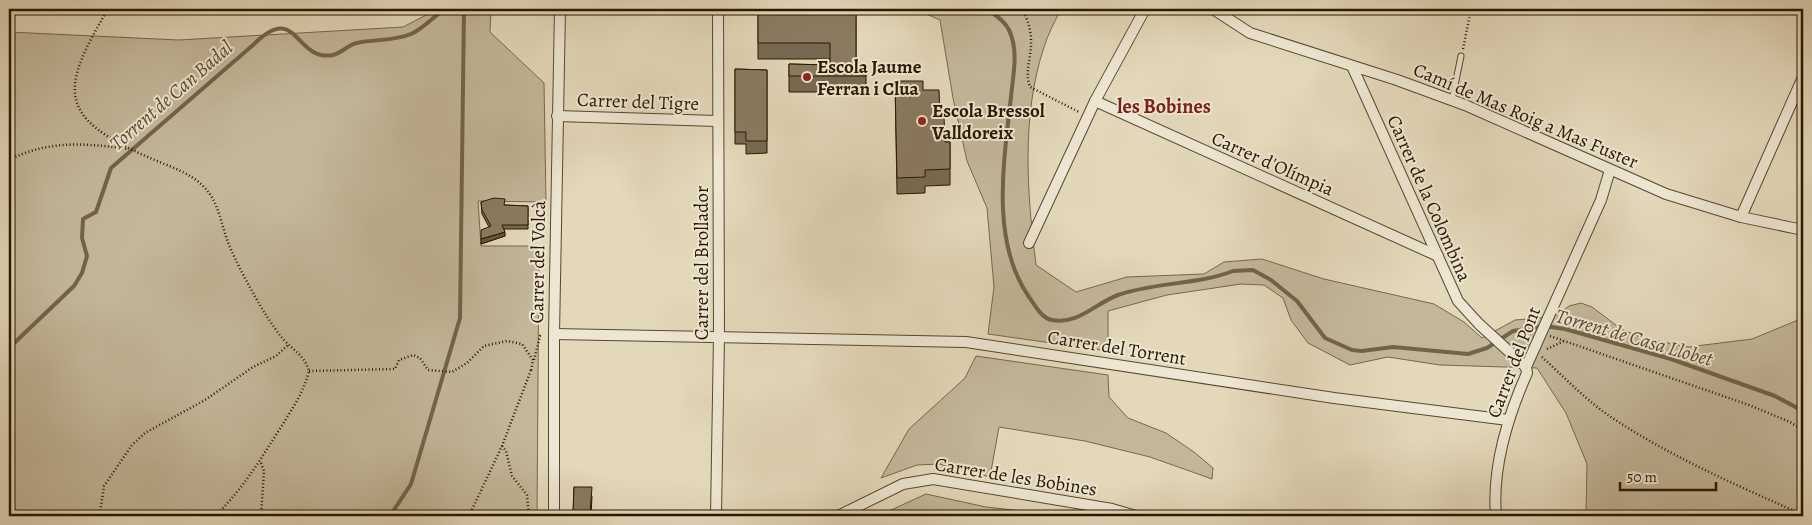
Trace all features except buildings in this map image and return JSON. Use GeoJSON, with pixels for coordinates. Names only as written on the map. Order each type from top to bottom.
{"type":"FeatureCollection","features":[{"type":"Feature","properties":{"kind":"street","name":"Carrer del Volcà"},"geometry":{"type":"LineString","coordinates":[[554,516],[554,334],[560,9]]}},
{"type":"Feature","properties":{"kind":"street","name":"Carrer del Brollador"},"geometry":{"type":"LineString","coordinates":[[716,516],[719,336],[718,9]]}},
{"type":"Feature","properties":{"kind":"street"},"geometry":{"type":"LineString","coordinates":[[1029,243],[1095,101],[1145,9]]}},
{"type":"Feature","properties":{"kind":"street","name":"Camí de Mas Roig a Mas Fuster"},"geometry":{"type":"LineString","coordinates":[[1213,9],[1250,33],[1452,100],[1666,194],[1741,216],[1803,230]]}},
{"type":"Feature","properties":{"kind":"street","name":"Carrer de la Colombina"},"geometry":{"type":"LineString","coordinates":[[1352,66],[1458,301],[1490,335],[1526,367]]}},
{"type":"Feature","properties":{"kind":"street"},"geometry":{"type":"LineString","coordinates":[[1741,216],[1803,77]]}},
{"type":"Feature","properties":{"kind":"street","name":"Carrer d'Olímpia"},"geometry":{"type":"LineString","coordinates":[[1095,101],[1438,256]]}},
{"type":"Feature","properties":{"kind":"street","name":"Carrer del Tigre"},"geometry":{"type":"LineString","coordinates":[[557,116],[717,121]]}},
{"type":"Feature","properties":{"kind":"street","name":"Carrer del Pont"},"geometry":{"type":"LineString","coordinates":[[1496,516],[1500,464],[1508,420],[1527,373],[1526,367],[1601,200],[1610,170]]}},
{"type":"Feature","properties":{"kind":"street","name":"Carrer del Torrent"},"geometry":{"type":"LineString","coordinates":[[554,334],[966,342],[1334,398],[1508,420]]}},
{"type":"Feature","properties":{"kind":"street","name":"Carrer de les Bobines"},"geometry":{"type":"LineString","coordinates":[[838,516],[903,484],[933,479],[1112,509],[1136,516]]}},
{"type":"Feature","properties":{"kind":"lane"},"geometry":{"type":"LineString","coordinates":[[1452,100],[1461,56]]}},
{"type":"Feature","properties":{"kind":"path"},"geometry":{"type":"LineString","coordinates":[[108,9],[77,66],[74,94],[76,105],[87,120],[130,149],[181,172],[204,186],[215,205],[228,243],[251,290],[279,334],[300,353],[308,371],[299,397],[261,463],[235,496],[215,516]]}},
{"type":"Feature","properties":{"kind":"path"},"geometry":{"type":"LineString","coordinates":[[1022,9],[1027,18],[1032,40],[1027,75],[1030,87],[1088,116]]}},
{"type":"Feature","properties":{"kind":"path"},"geometry":{"type":"LineString","coordinates":[[1461,56],[1471,9]]}},
{"type":"Feature","properties":{"kind":"path"},"geometry":{"type":"LineString","coordinates":[[9,160],[38,148],[70,143],[130,149]]}},
{"type":"Feature","properties":{"kind":"path"},"geometry":{"type":"LineString","coordinates":[[1542,333],[1749,405],[1790,422],[1803,430]]}},
{"type":"Feature","properties":{"kind":"path"},"geometry":{"type":"LineString","coordinates":[[531,371],[540,336],[554,334]]}},
{"type":"Feature","properties":{"kind":"path"},"geometry":{"type":"LineString","coordinates":[[1545,350],[1565,340]]}},
{"type":"Feature","properties":{"kind":"path"},"geometry":{"type":"LineString","coordinates":[[308,371],[395,369],[399,360],[412,355],[420,358],[428,370],[452,372],[467,363],[484,346],[507,341],[522,344],[534,360],[531,371],[502,446],[469,516]]}},
{"type":"Feature","properties":{"kind":"path"},"geometry":{"type":"LineString","coordinates":[[96,516],[100,512],[104,486],[132,445],[145,433],[205,400],[253,367],[276,356],[288,344]]}},
{"type":"Feature","properties":{"kind":"path"},"geometry":{"type":"LineString","coordinates":[[1539,353],[1607,415],[1667,449],[1801,516]]}},
{"type":"Feature","properties":{"kind":"path"},"geometry":{"type":"LineString","coordinates":[[502,446],[506,451],[512,476],[527,494],[529,516]]}},
{"type":"Feature","properties":{"kind":"path"},"geometry":{"type":"LineString","coordinates":[[261,463],[264,471],[261,516]]}},
{"type":"Feature","properties":{"kind":"shaded area"},"geometry":{"type":"Polygon","coordinates":[[[438,9],[491,9],[490,32],[544,83],[546,202],[478,201],[481,246],[539,246],[537,516],[9,516],[9,32],[179,40],[403,27],[438,9]]]}},
{"type":"Feature","properties":{"kind":"shaded area"},"geometry":{"type":"Polygon","coordinates":[[[915,9],[1061,9],[1046,42],[1032,100],[1028,155],[1030,210],[1036,265],[1076,292],[1127,277],[1204,274],[1224,262],[1262,259],[1324,279],[1434,304],[1464,322],[1482,338],[1515,320],[1549,317],[1560,313],[1569,306],[1581,303],[1592,307],[1621,329],[1643,338],[1688,347],[1752,339],[1803,318],[1803,516],[1586,516],[1587,464],[1566,413],[1537,368],[1440,365],[1388,357],[1350,365],[1308,343],[1291,320],[1283,298],[1264,285],[1241,284],[1167,295],[1108,311],[1108,351],[988,334],[994,287],[987,208],[967,161],[953,98],[940,20],[915,9]]]}},
{"type":"Feature","properties":{"kind":"shaded area"},"geometry":{"type":"Polygon","coordinates":[[[976,356],[1108,375],[1109,397],[1128,418],[1166,433],[1194,452],[1213,468],[1212,479],[1150,457],[1085,441],[999,427],[990,477],[939,464],[917,465],[881,478],[909,429],[965,378],[976,356]]]}},
{"type":"Feature","properties":{"kind":"shaded area"},"geometry":{"type":"Polygon","coordinates":[[[926,494],[986,507],[1068,516],[878,516],[926,494]]]}},
{"type":"Feature","properties":{"kind":"waterway","name":"Torrent de Can Badal"},"geometry":{"type":"LineString","coordinates":[[9,348],[74,286],[82,273],[87,256],[82,238],[83,219],[96,212],[111,168],[268,33],[279,29],[288,30],[310,50],[320,55],[333,55],[354,44],[398,38],[411,34],[445,9]]}},
{"type":"Feature","properties":{"kind":"waterway"},"geometry":{"type":"LineString","coordinates":[[390,516],[411,484],[460,318],[464,9]]}},
{"type":"Feature","properties":{"kind":"waterway","name":"Torrent de Casa Llobet"},"geometry":{"type":"LineString","coordinates":[[987,9],[1007,26],[1012,38],[1015,55],[1003,174],[1004,226],[1009,251],[1017,275],[1029,297],[1039,311],[1048,319],[1061,321],[1070,319],[1118,295],[1132,291],[1205,279],[1233,271],[1253,270],[1271,280],[1297,301],[1325,338],[1352,350],[1362,351],[1393,347],[1468,354],[1487,348],[1513,331],[1544,326],[1565,329],[1671,359],[1775,396],[1803,411]]}},
{"type":"Feature","properties":{"kind":"place","name":"Escola Jaume Ferran i Clua"},"geometry":{"type":"Point","coordinates":[807,77]}},
{"type":"Feature","properties":{"kind":"place","name":"Escola Bressol Valldoreix"},"geometry":{"type":"Point","coordinates":[922,121]}},
{"type":"Feature","properties":{"kind":"district","name":"les Bobines"},"geometry":{"type":"Point","coordinates":[1164,106]}}]}
